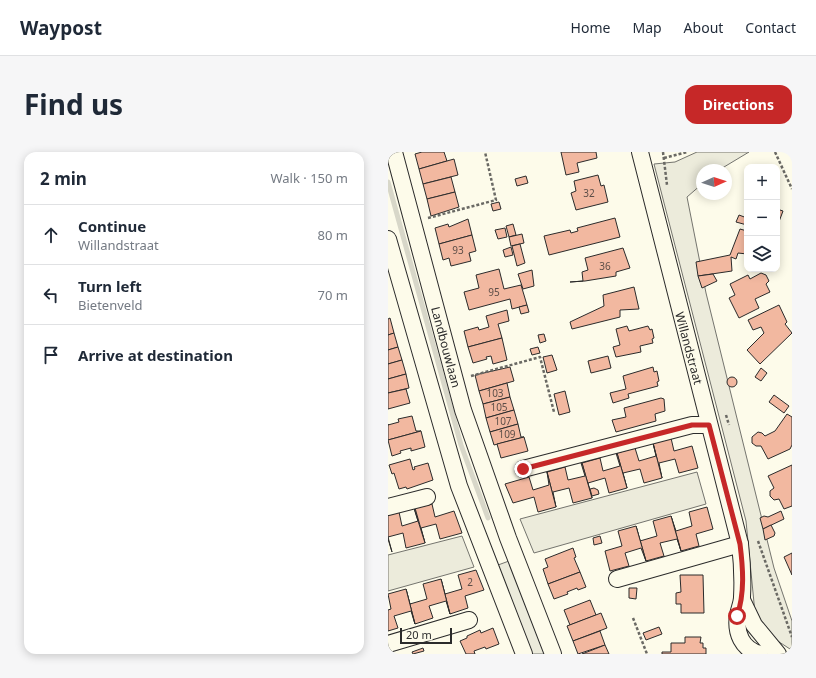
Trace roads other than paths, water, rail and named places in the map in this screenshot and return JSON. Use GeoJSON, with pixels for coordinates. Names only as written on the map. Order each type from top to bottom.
{"type":"FeatureCollection","features":[{"type":"Feature","properties":{"kind":"street","name":"Landbouwlaan"},"geometry":{"type":"LineString","coordinates":[[394,152],[463,410],[508,538],[553,654]]}},
{"type":"Feature","properties":{"kind":"street","name":"Willandstraat"},"geometry":{"type":"LineString","coordinates":[[640,152],[740,544],[742,559],[742,600],[737,616],[739,637],[743,645],[752,652],[760,654]]}},
{"type":"Feature","properties":{"kind":"street","name":"Landbouwlaan"},"geometry":{"type":"LineString","coordinates":[[388,239],[459,486],[524,654]]}},
{"type":"Feature","properties":{"kind":"street"},"geometry":{"type":"LineString","coordinates":[[523,469],[692,425],[709,425]]}},
{"type":"Feature","properties":{"kind":"street"},"geometry":{"type":"LineString","coordinates":[[388,507],[427,497]]}},
{"type":"Feature","properties":{"kind":"street"},"geometry":{"type":"LineString","coordinates":[[483,546],[508,538]]}},
{"type":"Feature","properties":{"kind":"street"},"geometry":{"type":"LineString","coordinates":[[617,579],[740,544]]}},
{"type":"Feature","properties":{"kind":"street","name":"Willandstraat"},"geometry":{"type":"LineString","coordinates":[[742,600],[754,625],[778,654]]}},
{"type":"Feature","properties":{"kind":"street"},"geometry":{"type":"LineString","coordinates":[[388,644],[469,620]]}},
{"type":"Feature","properties":{"kind":"waterway"},"geometry":{"type":"LineString","coordinates":[[388,182],[461,445],[488,518]]}}]}
